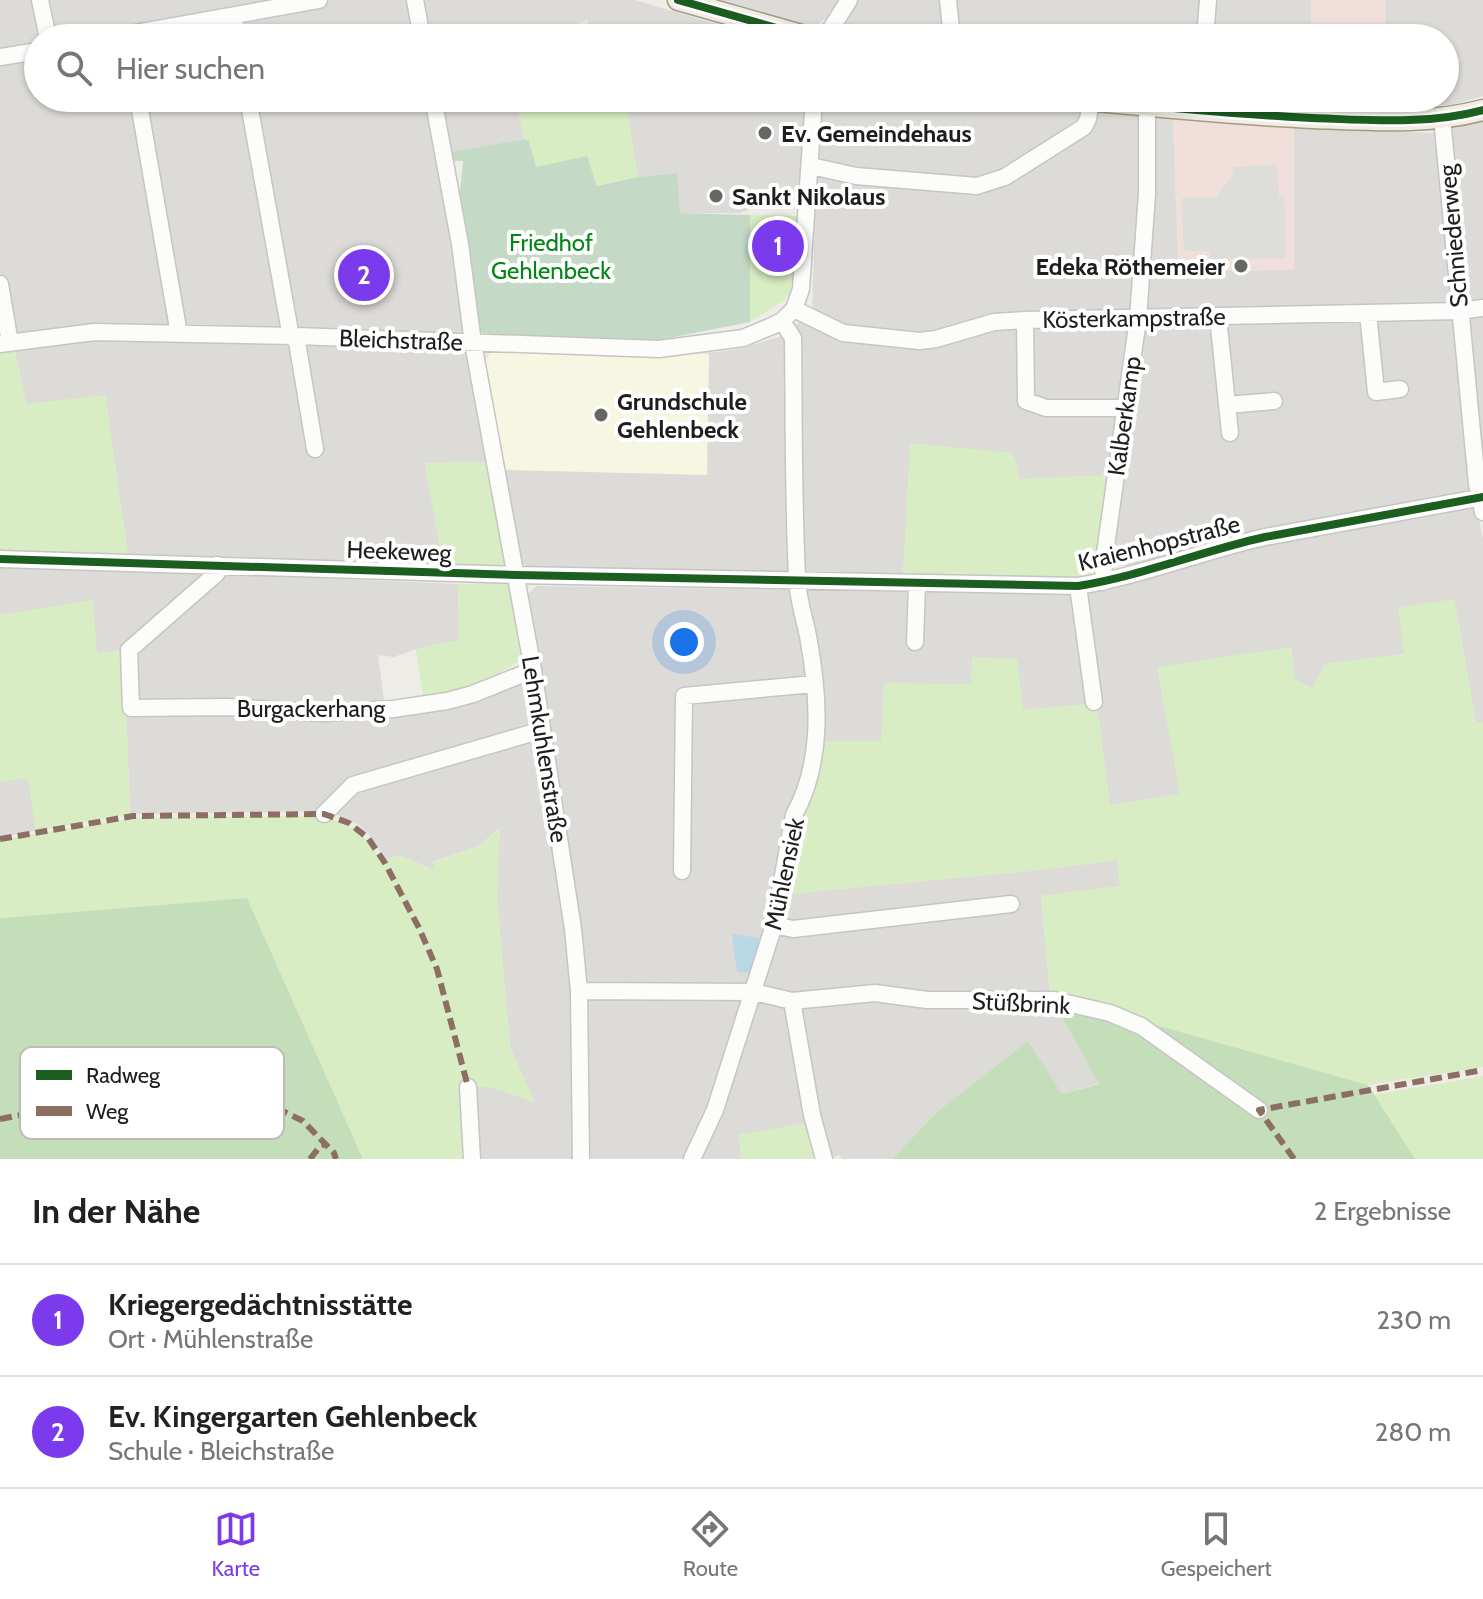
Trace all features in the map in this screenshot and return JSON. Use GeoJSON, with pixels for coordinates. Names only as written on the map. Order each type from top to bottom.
{"type":"FeatureCollection","features":[{"type":"Feature","properties":{"kind":"main road"},"geometry":{"type":"LineString","coordinates":[[678,0],[763,24]]}},
{"type":"Feature","properties":{"kind":"main road"},"geometry":{"type":"LineString","coordinates":[[1273,112],[1390,121],[1442,118],[1479,111]]}},
{"type":"Feature","properties":{"kind":"street"},"geometry":{"type":"LineString","coordinates":[[40,0],[45,24]]}},
{"type":"Feature","properties":{"kind":"street"},"geometry":{"type":"LineString","coordinates":[[191,24],[319,0]]}},
{"type":"Feature","properties":{"kind":"street"},"geometry":{"type":"LineString","coordinates":[[415,0],[419,24]]}},
{"type":"Feature","properties":{"kind":"street"},"geometry":{"type":"LineString","coordinates":[[834,24],[849,0]]}},
{"type":"Feature","properties":{"kind":"street"},"geometry":{"type":"LineString","coordinates":[[948,0],[951,24]]}},
{"type":"Feature","properties":{"kind":"street"},"geometry":{"type":"LineString","coordinates":[[1206,24],[1208,0]]}},
{"type":"Feature","properties":{"kind":"street"},"geometry":{"type":"LineString","coordinates":[[233,16],[234,24]]}},
{"type":"Feature","properties":{"kind":"street"},"geometry":{"type":"LineString","coordinates":[[0,57],[24,53]]}},
{"type":"Feature","properties":{"kind":"street"},"geometry":{"type":"LineString","coordinates":[[140,112],[179,334]]}},
{"type":"Feature","properties":{"kind":"street"},"geometry":{"type":"LineString","coordinates":[[251,112],[315,449]]}},
{"type":"Feature","properties":{"kind":"street","name":"Lehmkuhlenstraße"},"geometry":{"type":"LineString","coordinates":[[436,112],[460,244],[473,343],[533,670],[573,929],[579,991],[581,1159]]}},
{"type":"Feature","properties":{"kind":"street"},"geometry":{"type":"LineString","coordinates":[[788,315],[801,289],[813,112]]}},
{"type":"Feature","properties":{"kind":"street"},"geometry":{"type":"LineString","coordinates":[[811,166],[856,176],[968,187],[987,185],[1084,127],[1089,112]]}},
{"type":"Feature","properties":{"kind":"street","name":"Kalberkamp"},"geometry":{"type":"LineString","coordinates":[[1103,582],[1138,319],[1147,194],[1147,112]]}},
{"type":"Feature","properties":{"kind":"street","name":"Schniederweg"},"geometry":{"type":"LineString","coordinates":[[1442,118],[1477,484],[1482,502]]}},
{"type":"Feature","properties":{"kind":"street"},"geometry":{"type":"LineString","coordinates":[[0,284],[5,344]]}},
{"type":"Feature","properties":{"kind":"street","name":"Kösterkampstraße"},"geometry":{"type":"LineString","coordinates":[[788,315],[843,333],[920,341],[994,322],[1025,320],[1483,308]]}},
{"type":"Feature","properties":{"kind":"street"},"geometry":{"type":"LineString","coordinates":[[1368,313],[1376,392],[1400,389]]}},
{"type":"Feature","properties":{"kind":"street","name":"Bleichstraße"},"geometry":{"type":"LineString","coordinates":[[5,344],[94,332],[659,349],[743,338],[788,315]]}},
{"type":"Feature","properties":{"kind":"street","name":"Mühlensiek"},"geometry":{"type":"LineString","coordinates":[[692,1159],[715,1110],[754,992],[774,925],[794,815],[809,778],[815,751],[817,711],[809,639],[797,581],[793,338],[788,315]]}},
{"type":"Feature","properties":{"kind":"street"},"geometry":{"type":"LineString","coordinates":[[1218,317],[1230,433]]}},
{"type":"Feature","properties":{"kind":"street"},"geometry":{"type":"LineString","coordinates":[[1025,320],[1026,401],[1046,408],[1125,408]]}},
{"type":"Feature","properties":{"kind":"street"},"geometry":{"type":"LineString","coordinates":[[1227,405],[1274,401]]}},
{"type":"Feature","properties":{"kind":"street","name":"Kraienhopstraße"},"geometry":{"type":"LineString","coordinates":[[797,581],[1078,586],[1103,582],[1234,544],[1482,502]]}},
{"type":"Feature","properties":{"kind":"street","name":"Heekeweg"},"geometry":{"type":"LineString","coordinates":[[0,559],[797,581]]}},
{"type":"Feature","properties":{"kind":"street","name":"Burgackerhang"},"geometry":{"type":"LineString","coordinates":[[217,565],[217,573],[129,650],[131,708],[227,707],[323,713],[393,709],[473,694],[533,670]]}},
{"type":"Feature","properties":{"kind":"street"},"geometry":{"type":"LineString","coordinates":[[915,642],[917,584]]}},
{"type":"Feature","properties":{"kind":"street"},"geometry":{"type":"LineString","coordinates":[[1078,586],[1094,702]]}},
{"type":"Feature","properties":{"kind":"street"},"geometry":{"type":"LineString","coordinates":[[682,871],[684,696],[814,684]]}},
{"type":"Feature","properties":{"kind":"street"},"geometry":{"type":"LineString","coordinates":[[324,814],[353,785],[542,730]]}},
{"type":"Feature","properties":{"kind":"street"},"geometry":{"type":"LineString","coordinates":[[774,925],[793,929],[1011,904]]}},
{"type":"Feature","properties":{"kind":"street","name":"Stüßbrink"},"geometry":{"type":"LineString","coordinates":[[579,991],[754,992],[792,1001],[875,993],[927,1000],[1054,1000],[1110,1013],[1141,1026],[1259,1110]]}},
{"type":"Feature","properties":{"kind":"street"},"geometry":{"type":"LineString","coordinates":[[792,1001],[812,1115],[824,1159]]}},
{"type":"Feature","properties":{"kind":"street"},"geometry":{"type":"LineString","coordinates":[[468,1087],[472,1159]]}},
{"type":"Feature","properties":{"kind":"shaded area"},"geometry":{"type":"Polygon","coordinates":[[[0,0],[410,0],[414,24],[24,24],[24,112],[430,112],[463,330],[458,334],[22,335],[3,332],[0,315],[0,0]]]}},
{"type":"Feature","properties":{"kind":"shaded area"},"geometry":{"type":"Polygon","coordinates":[[[422,0],[635,0],[716,24],[589,24],[587,20],[576,24],[426,24],[422,0]]]}},
{"type":"Feature","properties":{"kind":"shaded area"},"geometry":{"type":"Polygon","coordinates":[[[721,0],[840,0],[833,14],[818,24],[803,24],[721,0]]]}},
{"type":"Feature","properties":{"kind":"shaded area"},"geometry":{"type":"Polygon","coordinates":[[[855,0],[1311,0],[1312,24],[842,24],[855,0]]]}},
{"type":"Feature","properties":{"kind":"shaded area"},"geometry":{"type":"Polygon","coordinates":[[[1311,0],[1386,0],[1386,24],[1311,24],[1311,0]]]}},
{"type":"Feature","properties":{"kind":"shaded area"},"geometry":{"type":"Polygon","coordinates":[[[1386,0],[1483,0],[1483,96],[1459,103],[1459,24],[1386,24],[1386,0]]]}},
{"type":"Feature","properties":{"kind":"shaded area"},"geometry":{"type":"Polygon","coordinates":[[[441,112],[519,112],[524,139],[448,152],[441,112]]]}},
{"type":"Feature","properties":{"kind":"shaded area"},"geometry":{"type":"Polygon","coordinates":[[[627,112],[804,112],[801,204],[755,207],[740,213],[679,213],[677,173],[638,177],[627,112]]]}},
{"type":"Feature","properties":{"kind":"shaded area"},"geometry":{"type":"Polygon","coordinates":[[[819,112],[1110,112],[1173,118],[1179,272],[1293,269],[1294,128],[1431,133],[1483,122],[1483,491],[1230,537],[1131,566],[1112,565],[1121,475],[1020,479],[911,443],[903,577],[529,568],[519,560],[483,362],[490,351],[701,354],[739,349],[785,335],[812,311],[819,112]]]}},
{"type":"Feature","properties":{"kind":"shaded area"},"geometry":{"type":"Polygon","coordinates":[[[1173,118],[1294,128],[1294,270],[1178,272],[1173,118]]]}},
{"type":"Feature","properties":{"kind":"shaded area"},"geometry":{"type":"Polygon","coordinates":[[[1277,165],[1279,196],[1284,196],[1286,258],[1210,259],[1209,251],[1184,251],[1182,198],[1215,198],[1233,175],[1232,167],[1277,165]]]}},
{"type":"Feature","properties":{"kind":"shaded area"},"geometry":{"type":"Polygon","coordinates":[[[95,340],[465,350],[492,462],[425,463],[443,564],[128,554],[105,396],[26,404],[15,351],[95,340]]]}},
{"type":"Feature","properties":{"kind":"shaded area","name":"Grundschule Gehlenbeck"},"geometry":{"type":"Polygon","coordinates":[[[490,352],[709,354],[707,475],[504,470],[485,361],[490,352]]]}},
{"type":"Feature","properties":{"kind":"shaded area"},"geometry":{"type":"Polygon","coordinates":[[[1476,505],[1483,539],[1483,722],[1476,722],[1454,599],[1404,654],[1325,664],[1313,689],[1294,678],[1291,647],[1180,795],[1109,805],[1097,704],[1023,710],[971,684],[884,684],[882,741],[810,741],[787,894],[1117,860],[1121,886],[1041,896],[1050,995],[1100,1083],[1062,1094],[935,1114],[892,1159],[842,1159],[840,1155],[829,1159],[823,1121],[740,1135],[741,1159],[464,1159],[463,1086],[489,1087],[534,1101],[510,1047],[497,898],[499,829],[478,846],[433,862],[436,871],[399,855],[386,861],[359,825],[329,811],[130,814],[124,651],[97,653],[92,601],[0,615],[0,550],[45,552],[47,567],[458,584],[459,640],[394,657],[378,655],[386,716],[429,712],[495,695],[539,678],[526,596],[537,586],[1070,594],[1109,588],[1235,551],[1476,505]]]}},
{"type":"Feature","properties":{"kind":"shaded area"},"geometry":{"type":"Polygon","coordinates":[[[28,777],[36,831],[0,837],[0,782],[28,777]]]}},
{"type":"Feature","properties":{"kind":"green space"},"geometry":{"type":"Polygon","coordinates":[[[519,112],[627,112],[638,177],[597,186],[587,156],[536,168],[529,141],[524,139],[519,112]]]}},
{"type":"Feature","properties":{"kind":"green space","name":"Friedhof Gehlenbeck"},"geometry":{"type":"Polygon","coordinates":[[[524,139],[529,141],[536,167],[587,156],[597,186],[677,173],[680,213],[750,215],[750,322],[649,342],[487,337],[479,331],[458,212],[463,161],[449,161],[448,152],[524,139]]]}},
{"type":"Feature","properties":{"kind":"green space"},"geometry":{"type":"Polygon","coordinates":[[[750,215],[798,216],[791,292],[783,301],[750,322],[750,215]]]}},
{"type":"Feature","properties":{"kind":"green space"},"geometry":{"type":"Polygon","coordinates":[[[15,351],[26,404],[105,395],[128,554],[0,550],[0,353],[15,351]]]}},
{"type":"Feature","properties":{"kind":"green space"},"geometry":{"type":"Polygon","coordinates":[[[910,443],[1013,453],[1020,479],[1108,475],[1099,569],[1089,578],[903,577],[910,443]]]}},
{"type":"Feature","properties":{"kind":"green space"},"geometry":{"type":"Polygon","coordinates":[[[492,462],[507,557],[503,566],[443,564],[425,463],[492,462]]]}},
{"type":"Feature","properties":{"kind":"green space"},"geometry":{"type":"Polygon","coordinates":[[[458,584],[508,584],[521,660],[492,678],[457,691],[423,698],[416,649],[459,640],[458,584]]]}},
{"type":"Feature","properties":{"kind":"green space"},"geometry":{"type":"Polygon","coordinates":[[[1454,599],[1476,722],[1483,722],[1483,1067],[1368,1085],[1050,995],[1041,896],[1120,886],[1117,860],[787,894],[799,817],[813,796],[821,741],[881,741],[884,683],[971,684],[972,657],[1017,659],[1023,710],[1097,703],[1110,805],[1180,794],[1157,667],[1291,647],[1294,678],[1313,688],[1325,664],[1404,654],[1398,608],[1454,599]]]}},
{"type":"Feature","properties":{"kind":"green space"},"geometry":{"type":"Polygon","coordinates":[[[93,600],[97,653],[124,650],[130,814],[36,831],[28,778],[0,782],[0,615],[93,600]]]}},
{"type":"Feature","properties":{"kind":"green space"},"geometry":{"type":"Polygon","coordinates":[[[323,816],[358,832],[382,863],[399,855],[435,871],[433,863],[478,846],[500,829],[497,898],[510,1047],[535,1102],[489,1087],[464,1086],[464,1159],[363,1159],[247,898],[0,918],[0,840],[133,818],[323,816]]]}},
{"type":"Feature","properties":{"kind":"green space"},"geometry":{"type":"Polygon","coordinates":[[[247,898],[363,1159],[0,1159],[0,918],[247,898]]]}},
{"type":"Feature","properties":{"kind":"green space"},"geometry":{"type":"Polygon","coordinates":[[[1050,995],[1368,1085],[1415,1159],[892,1159],[935,1114],[1028,1041],[1062,1094],[1099,1084],[1050,995]]]}},
{"type":"Feature","properties":{"kind":"green space"},"geometry":{"type":"Polygon","coordinates":[[[1483,1076],[1483,1159],[1415,1159],[1373,1095],[1483,1076]]]}},
{"type":"Feature","properties":{"kind":"green space"},"geometry":{"type":"Polygon","coordinates":[[[822,1120],[829,1159],[741,1159],[739,1135],[822,1120]]]}},
{"type":"Feature","properties":{"kind":"water"},"geometry":{"type":"Polygon","coordinates":[[[732,934],[759,938],[752,973],[737,972],[732,934]]]}},
{"type":"Feature","properties":{"kind":"marked path"},"geometry":{"type":"LineString","coordinates":[[0,839],[133,816],[324,814],[349,823],[368,838],[385,863],[419,928],[437,969],[468,1087]]}},
{"type":"Feature","properties":{"kind":"marked path"},"geometry":{"type":"LineString","coordinates":[[1294,1159],[1259,1110],[1483,1070]]}},
{"type":"Feature","properties":{"kind":"marked path"},"geometry":{"type":"LineString","coordinates":[[284,1112],[303,1121],[334,1153],[336,1159]]}},
{"type":"Feature","properties":{"kind":"marked path"},"geometry":{"type":"LineString","coordinates":[[0,1119],[20,1115]]}},
{"type":"Feature","properties":{"kind":"marked path"},"geometry":{"type":"LineString","coordinates":[[310,1159],[325,1144]]}},
{"type":"Feature","properties":{"kind":"cycle path"},"geometry":{"type":"LineString","coordinates":[[678,0],[763,24]]}},
{"type":"Feature","properties":{"kind":"cycle path"},"geometry":{"type":"LineString","coordinates":[[1220,112],[1355,120],[1419,120],[1483,110]]}},
{"type":"Feature","properties":{"kind":"cycle path"},"geometry":{"type":"LineString","coordinates":[[0,559],[517,575],[1078,586],[1265,537],[1483,497]]}},
{"type":"Feature","properties":{"kind":"place","name":"Ev. Gemeindehaus"},"geometry":{"type":"Point","coordinates":[765,133]}},
{"type":"Feature","properties":{"kind":"place","name":"Sankt Nikolaus"},"geometry":{"type":"Point","coordinates":[716,196]}},
{"type":"Feature","properties":{"kind":"place","name":"Kriegergedächtnisstätte"},"geometry":{"type":"Point","coordinates":[778,246]}},
{"type":"Feature","properties":{"kind":"place","name":"Edeka Röthemeier"},"geometry":{"type":"Point","coordinates":[1241,266]}},
{"type":"Feature","properties":{"kind":"place","name":"Ev. Kingergarten Gehlenbeck"},"geometry":{"type":"Point","coordinates":[364,275]}},
{"type":"Feature","properties":{"kind":"place","name":"Grundschule Gehlenbeck"},"geometry":{"type":"Point","coordinates":[601,415]}}]}
